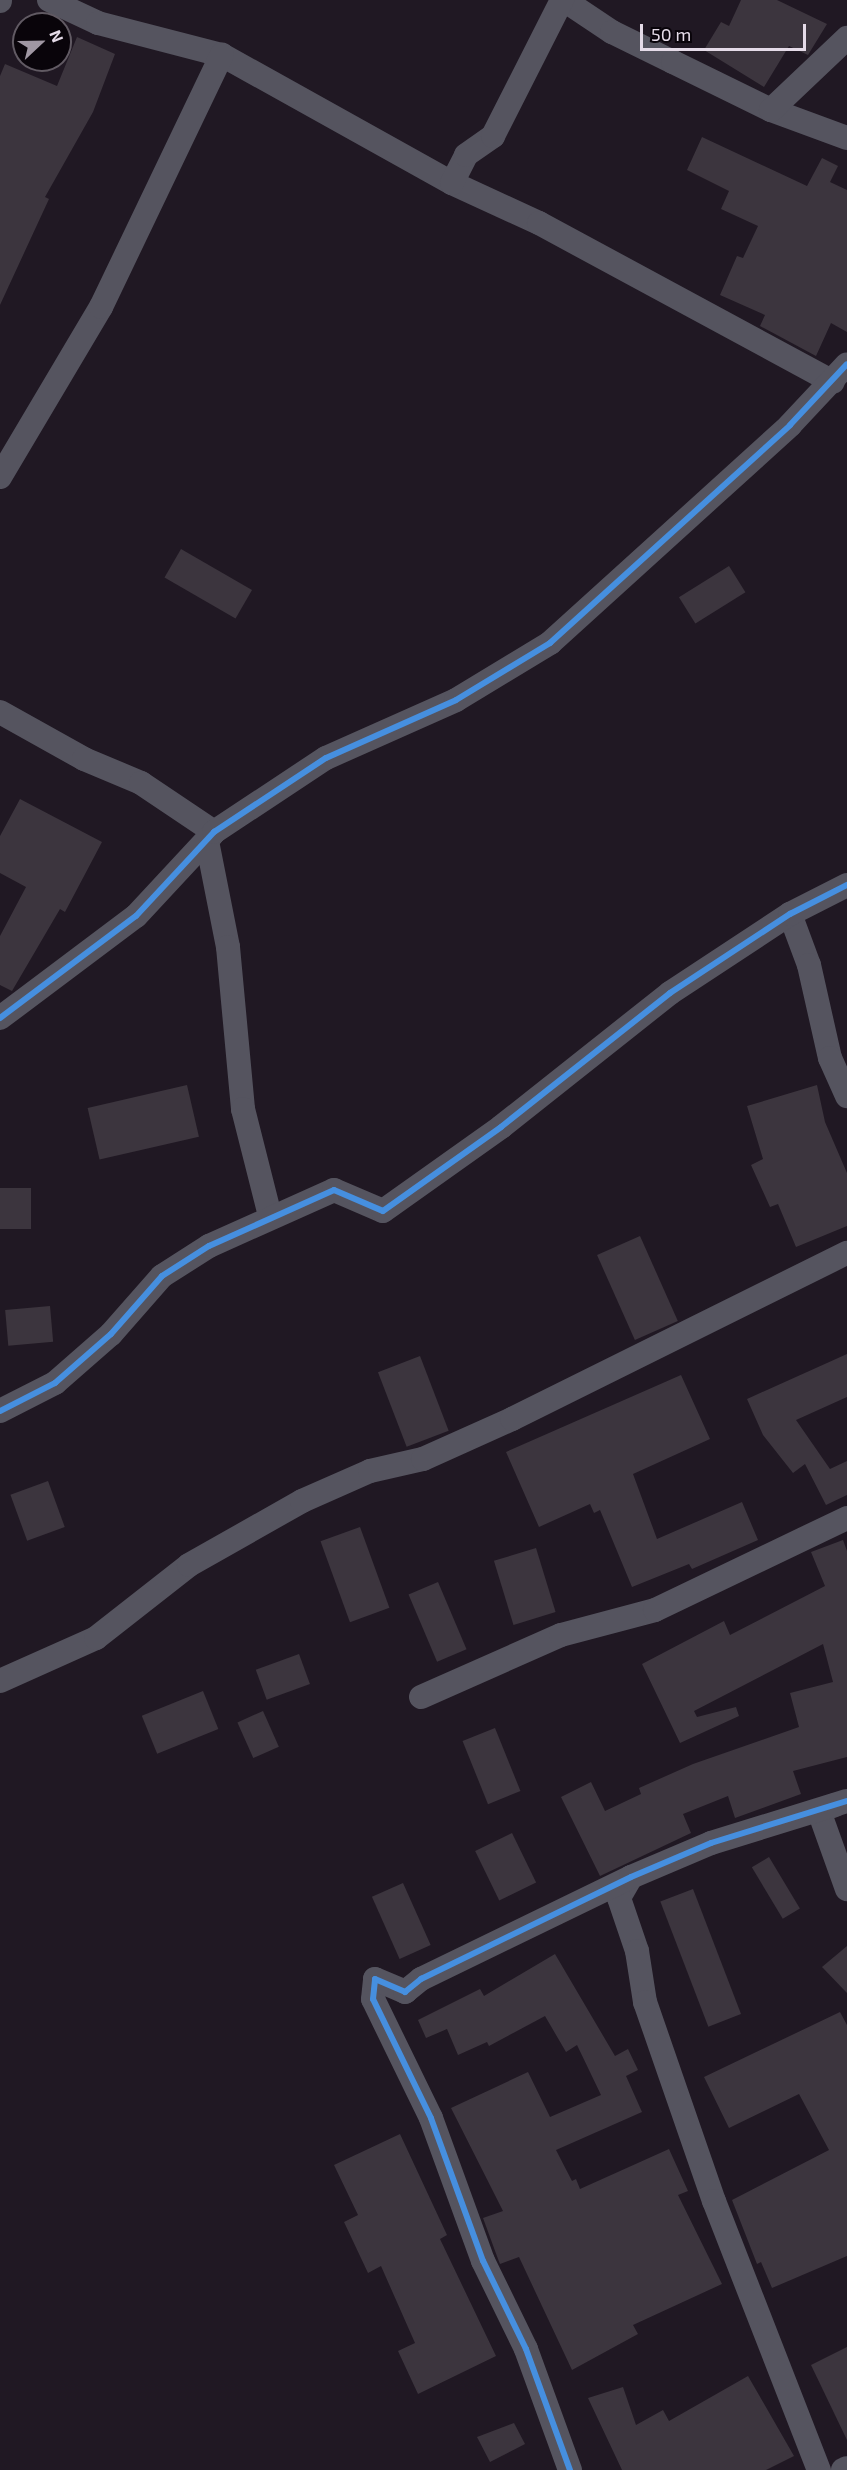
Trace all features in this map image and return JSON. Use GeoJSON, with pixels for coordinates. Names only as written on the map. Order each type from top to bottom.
{"type":"FeatureCollection","features":[{"type":"Feature","properties":{"kind":"street"},"geometry":{"type":"LineString","coordinates":[[5,1009],[136,916],[214,832],[326,758],[456,700],[550,643],[840,373],[539,223],[452,183],[222,55],[98,23],[49,0]]}},
{"type":"Feature","properties":{"kind":"street"},"geometry":{"type":"LineString","coordinates":[[452,183],[466,155],[492,136],[563,0],[612,32],[771,110],[847,138]]}},
{"type":"Feature","properties":{"kind":"street"},"geometry":{"type":"LineString","coordinates":[[771,110],[847,38]]}},
{"type":"Feature","properties":{"kind":"street"},"geometry":{"type":"LineString","coordinates":[[0,477],[101,306],[222,55]]}},
{"type":"Feature","properties":{"kind":"street"},"geometry":{"type":"LineString","coordinates":[[0,712],[84,759],[141,783],[214,832]]}},
{"type":"Feature","properties":{"kind":"street"},"geometry":{"type":"LineString","coordinates":[[214,832],[207,841],[228,947],[243,1109],[270,1216]]}},
{"type":"Feature","properties":{"kind":"street"},"geometry":{"type":"LineString","coordinates":[[0,1411],[55,1383],[111,1334],[162,1276],[270,1216],[334,1190],[384,1211],[501,1126],[670,993],[790,914],[847,885]]}},
{"type":"Feature","properties":{"kind":"street"},"geometry":{"type":"LineString","coordinates":[[790,914],[808,965],[830,1058],[847,1096]]}},
{"type":"Feature","properties":{"kind":"street"},"geometry":{"type":"LineString","coordinates":[[0,1681],[96,1638],[189,1565],[302,1501],[370,1471],[423,1459],[512,1419],[847,1253]]}},
{"type":"Feature","properties":{"kind":"street"},"geometry":{"type":"LineString","coordinates":[[421,1697],[561,1635],[655,1610],[847,1518]]}},
{"type":"Feature","properties":{"kind":"street"},"geometry":{"type":"LineString","coordinates":[[570,2470],[526,2349],[483,2261],[431,2118],[373,1999],[375,1979],[405,1992],[421,1979],[630,1877],[711,1843],[845,1802]]}},
{"type":"Feature","properties":{"kind":"street"},"geometry":{"type":"LineString","coordinates":[[845,1802],[819,1811],[847,1889]]}},
{"type":"Feature","properties":{"kind":"street"},"geometry":{"type":"LineString","coordinates":[[630,1877],[619,1898],[637,1951],[645,2002],[714,2201],[819,2470]]}},
{"type":"Feature","properties":{"kind":"street"},"geometry":{"type":"LineString","coordinates":[[843,2470],[847,2468]]}},
{"type":"Feature","properties":{"kind":"building"},"geometry":{"type":"Polygon","coordinates":[[[741,0],[777,0],[827,24],[808,55],[789,46],[764,87],[704,50],[721,22],[729,26],[741,0]]]}},
{"type":"Feature","properties":{"kind":"building"},"geometry":{"type":"Polygon","coordinates":[[[77,37],[115,54],[93,112],[45,197],[49,199],[0,305],[0,76],[5,64],[12,67],[12,72],[24,72],[57,86],[63,72],[72,72],[72,49],[77,37]]]}},
{"type":"Feature","properties":{"kind":"building"},"geometry":{"type":"Polygon","coordinates":[[[702,137],[807,186],[822,158],[838,166],[830,182],[847,190],[847,332],[831,323],[816,356],[760,326],[765,315],[720,295],[737,256],[743,258],[758,226],[721,209],[729,191],[687,170],[702,137]]]}},
{"type":"Feature","properties":{"kind":"building"},"geometry":{"type":"Polygon","coordinates":[[[181,549],[252,590],[236,619],[164,578],[181,549]]]}},
{"type":"Feature","properties":{"kind":"building"},"geometry":{"type":"Polygon","coordinates":[[[729,566],[745,592],[695,624],[679,597],[729,566]]]}},
{"type":"Feature","properties":{"kind":"building"},"geometry":{"type":"Polygon","coordinates":[[[20,799],[102,842],[65,912],[60,909],[12,991],[0,985],[0,936],[26,887],[0,873],[0,836],[20,799]]]}},
{"type":"Feature","properties":{"kind":"building"},"geometry":{"type":"Polygon","coordinates":[[[187,1085],[199,1137],[100,1160],[88,1108],[187,1085]]]}},
{"type":"Feature","properties":{"kind":"building"},"geometry":{"type":"Polygon","coordinates":[[[817,1085],[825,1122],[847,1173],[847,1226],[796,1247],[778,1204],[770,1207],[751,1165],[763,1159],[747,1106],[817,1085]]]}},
{"type":"Feature","properties":{"kind":"building"},"geometry":{"type":"Polygon","coordinates":[[[0,1188],[31,1188],[31,1229],[0,1229],[0,1188]]]}},
{"type":"Feature","properties":{"kind":"building"},"geometry":{"type":"Polygon","coordinates":[[[640,1236],[678,1321],[635,1340],[597,1255],[640,1236]]]}},
{"type":"Feature","properties":{"kind":"building"},"geometry":{"type":"Polygon","coordinates":[[[50,1306],[53,1342],[8,1346],[5,1310],[50,1306]]]}},
{"type":"Feature","properties":{"kind":"building"},"geometry":{"type":"Polygon","coordinates":[[[847,1354],[847,1397],[796,1420],[830,1469],[847,1461],[847,1495],[826,1505],[805,1464],[793,1473],[763,1435],[747,1399],[847,1354]]]}},
{"type":"Feature","properties":{"kind":"building"},"geometry":{"type":"Polygon","coordinates":[[[420,1356],[449,1431],[407,1447],[378,1372],[420,1356]]]}},
{"type":"Feature","properties":{"kind":"building"},"geometry":{"type":"Polygon","coordinates":[[[681,1375],[710,1439],[633,1474],[657,1539],[742,1502],[758,1540],[692,1569],[689,1564],[632,1587],[600,1510],[594,1513],[590,1504],[539,1527],[506,1452],[681,1375]]]}},
{"type":"Feature","properties":{"kind":"building"},"geometry":{"type":"Polygon","coordinates":[[[48,1481],[65,1527],[27,1541],[10,1495],[48,1481]]]}},
{"type":"Feature","properties":{"kind":"building"},"geometry":{"type":"Polygon","coordinates":[[[360,1527],[389,1608],[350,1622],[321,1541],[360,1527]]]}},
{"type":"Feature","properties":{"kind":"building"},"geometry":{"type":"Polygon","coordinates":[[[843,1540],[847,1551],[847,1757],[793,1771],[801,1794],[735,1818],[728,1796],[683,1814],[691,1833],[600,1876],[561,1797],[591,1782],[605,1811],[641,1794],[639,1788],[693,1764],[799,1727],[790,1693],[833,1682],[823,1644],[694,1711],[697,1717],[736,1707],[739,1716],[680,1743],[642,1664],[724,1621],[730,1635],[825,1586],[811,1552],[843,1540]]]}},
{"type":"Feature","properties":{"kind":"building"},"geometry":{"type":"Polygon","coordinates":[[[536,1548],[556,1612],[514,1625],[494,1561],[536,1548]]]}},
{"type":"Feature","properties":{"kind":"building"},"geometry":{"type":"Polygon","coordinates":[[[438,1582],[467,1649],[437,1662],[409,1595],[438,1582]]]}},
{"type":"Feature","properties":{"kind":"building"},"geometry":{"type":"Polygon","coordinates":[[[299,1654],[310,1684],[267,1700],[256,1670],[299,1654]]]}},
{"type":"Feature","properties":{"kind":"building"},"geometry":{"type":"Polygon","coordinates":[[[203,1691],[218,1729],[157,1754],[142,1716],[203,1691]]]}},
{"type":"Feature","properties":{"kind":"building"},"geometry":{"type":"Polygon","coordinates":[[[263,1711],[279,1747],[253,1758],[237,1722],[263,1711]]]}},
{"type":"Feature","properties":{"kind":"building"},"geometry":{"type":"Polygon","coordinates":[[[495,1728],[520,1791],[488,1804],[463,1741],[495,1728]]]}},
{"type":"Feature","properties":{"kind":"building"},"geometry":{"type":"Polygon","coordinates":[[[512,1833],[536,1882],[499,1900],[475,1851],[512,1833]]]}},
{"type":"Feature","properties":{"kind":"building"},"geometry":{"type":"Polygon","coordinates":[[[769,1857],[800,1908],[783,1919],[752,1867],[769,1857]]]}},
{"type":"Feature","properties":{"kind":"building"},"geometry":{"type":"Polygon","coordinates":[[[403,1883],[431,1945],[400,1959],[372,1897],[403,1883]]]}},
{"type":"Feature","properties":{"kind":"building"},"geometry":{"type":"Polygon","coordinates":[[[693,1889],[741,2014],[708,2027],[660,1902],[693,1889]]]}},
{"type":"Feature","properties":{"kind":"building"},"geometry":{"type":"Polygon","coordinates":[[[847,1946],[847,1993],[822,1967],[847,1946]]]}},
{"type":"Feature","properties":{"kind":"building"},"geometry":{"type":"Polygon","coordinates":[[[555,1954],[615,2056],[628,2049],[638,2070],[626,2076],[642,2112],[556,2150],[572,2181],[576,2179],[580,2189],[669,2149],[688,2191],[678,2195],[722,2284],[633,2325],[638,2334],[572,2370],[519,2257],[500,2264],[483,2218],[503,2211],[451,2108],[528,2072],[550,2117],[601,2095],[577,2045],[566,2052],[545,2016],[489,2046],[487,2042],[458,2055],[447,2029],[426,2038],[418,2020],[480,1989],[484,1996],[555,1954]]]}},
{"type":"Feature","properties":{"kind":"building"},"geometry":{"type":"Polygon","coordinates":[[[840,2012],[847,2025],[847,2256],[772,2288],[761,2262],[757,2264],[732,2200],[829,2150],[799,2094],[729,2128],[704,2077],[840,2012]]]}},
{"type":"Feature","properties":{"kind":"building"},"geometry":{"type":"Polygon","coordinates":[[[400,2134],[447,2235],[440,2239],[496,2356],[418,2394],[398,2351],[415,2343],[381,2266],[368,2273],[344,2222],[358,2215],[334,2165],[400,2134]]]}},
{"type":"Feature","properties":{"kind":"building"},"geometry":{"type":"Polygon","coordinates":[[[847,2347],[847,2440],[811,2365],[847,2347]]]}},
{"type":"Feature","properties":{"kind":"building"},"geometry":{"type":"Polygon","coordinates":[[[748,2376],[794,2456],[766,2470],[622,2470],[588,2398],[623,2387],[636,2425],[663,2410],[669,2421],[748,2376]]]}},
{"type":"Feature","properties":{"kind":"building"},"geometry":{"type":"Polygon","coordinates":[[[514,2423],[525,2444],[490,2462],[477,2437],[514,2423]]]}},
{"type":"Feature","properties":{"kind":"cycle path"},"geometry":{"type":"LineString","coordinates":[[0,1018],[136,916],[214,832],[326,758],[456,700],[550,643],[790,425],[847,364]]}},
{"type":"Feature","properties":{"kind":"cycle path"},"geometry":{"type":"LineString","coordinates":[[0,1411],[55,1383],[111,1334],[162,1276],[209,1246],[334,1190],[383,1211],[501,1127],[670,993],[790,914],[847,885]]}},
{"type":"Feature","properties":{"kind":"cycle path"},"geometry":{"type":"LineString","coordinates":[[570,2470],[526,2349],[483,2261],[431,2118],[373,1999],[375,1979],[405,1992],[421,1979],[631,1877],[711,1843],[847,1801]]}}]}
